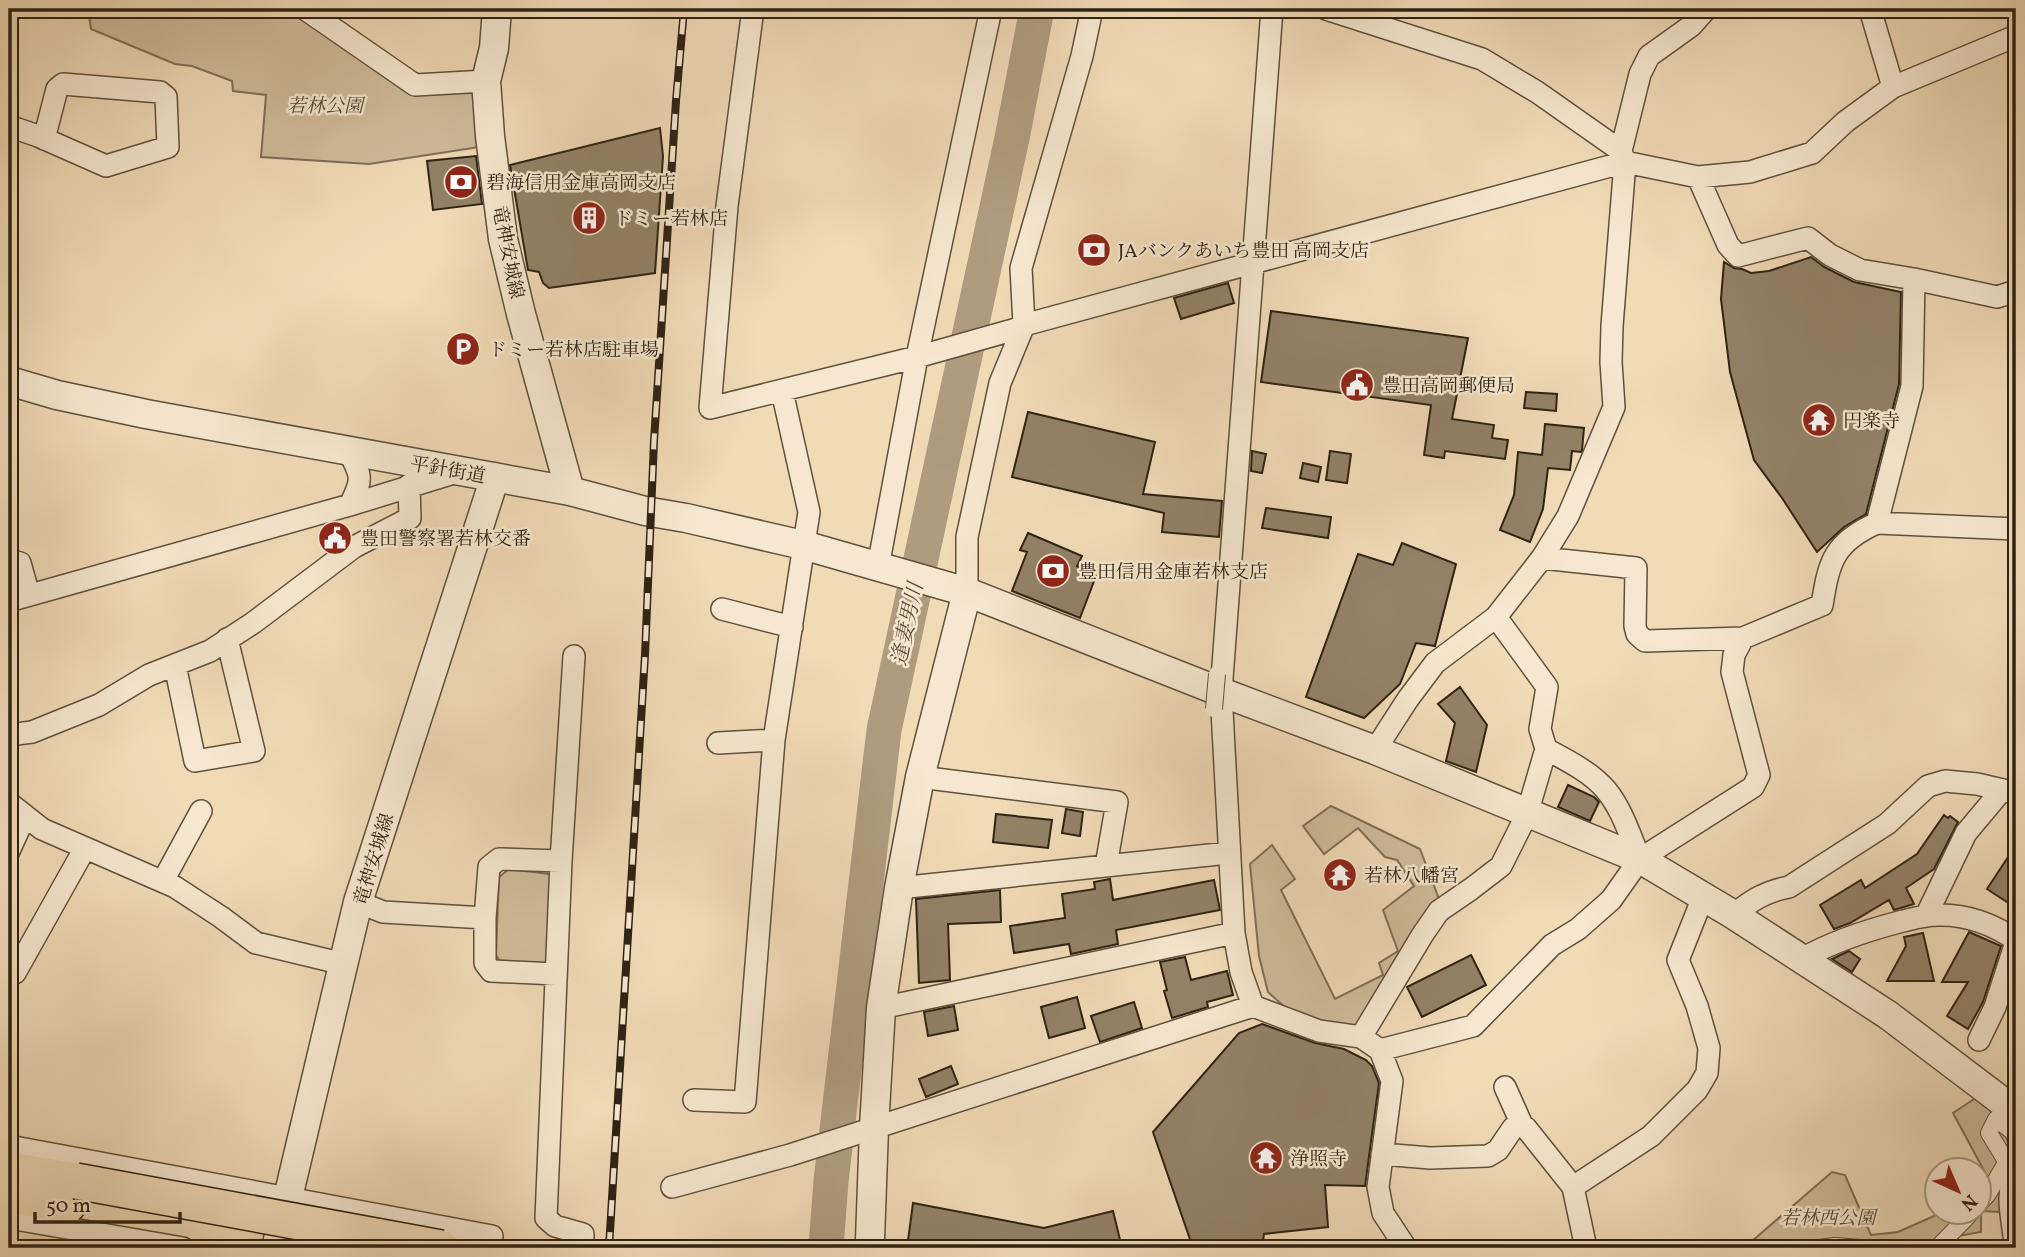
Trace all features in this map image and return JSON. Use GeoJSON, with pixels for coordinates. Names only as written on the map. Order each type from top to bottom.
{"type":"FeatureCollection","features":[{"type":"Feature","properties":{"kind":"main road"},"geometry":{"type":"LineString","coordinates":[[9,1170],[72,1193],[306,1248]]}},
{"type":"Feature","properties":{"kind":"main road"},"geometry":{"type":"LineString","coordinates":[[9,1195],[72,1193],[441,1248]]}},
{"type":"Feature","properties":{"kind":"street"},"geometry":{"type":"LineString","coordinates":[[305,9],[415,85],[486,81]]}},
{"type":"Feature","properties":{"kind":"street","name":"竜神安城線"},"geometry":{"type":"LineString","coordinates":[[497,9],[494,48],[486,81],[503,239],[570,491]]}},
{"type":"Feature","properties":{"kind":"street"},"geometry":{"type":"LineString","coordinates":[[754,9],[727,206],[710,408],[922,356],[1623,156]]}},
{"type":"Feature","properties":{"kind":"street"},"geometry":{"type":"LineString","coordinates":[[881,567],[991,9]]}},
{"type":"Feature","properties":{"kind":"street"},"geometry":{"type":"LineString","coordinates":[[872,1248],[874,1128],[881,1008],[899,888],[960,590],[967,537],[1000,383],[1020,327],[1021,268],[1093,9]]}},
{"type":"Feature","properties":{"kind":"street"},"geometry":{"type":"LineString","coordinates":[[1253,1006],[1241,972],[1234,933],[1217,692],[1272,9]]}},
{"type":"Feature","properties":{"kind":"street"},"geometry":{"type":"LineString","coordinates":[[1326,9],[1482,59],[1537,92],[1623,156],[1698,177],[1750,172],[1812,153],[1845,122],[1893,87],[2016,36]]}},
{"type":"Feature","properties":{"kind":"street"},"geometry":{"type":"LineString","coordinates":[[1375,750],[1435,663],[1496,617],[1542,558],[1568,516],[1614,407],[1612,326],[1623,156],[1640,74],[1649,56],[1691,26],[1706,9]]}},
{"type":"Feature","properties":{"kind":"street"},"geometry":{"type":"LineString","coordinates":[[1870,9],[1893,87]]}},
{"type":"Feature","properties":{"kind":"street"},"geometry":{"type":"LineString","coordinates":[[9,126],[106,166],[168,147],[166,97],[160,92],[63,84],[57,89],[44,139]]}},
{"type":"Feature","properties":{"kind":"street"},"geometry":{"type":"LineString","coordinates":[[1698,177],[1728,245],[1738,256],[1808,238],[1830,255],[1860,270],[1997,297],[2016,291]]}},
{"type":"Feature","properties":{"kind":"street"},"geometry":{"type":"LineString","coordinates":[[1877,523],[1912,386],[1914,279]]}},
{"type":"Feature","properties":{"kind":"street","name":"平針街道"},"geometry":{"type":"LineString","coordinates":[[9,381],[57,395],[146,414],[570,491],[646,511],[803,545],[960,590],[1217,692],[1375,750],[1640,859],[1734,915],[1888,1015],[2016,1112]]}},
{"type":"Feature","properties":{"kind":"street"},"geometry":{"type":"LineString","coordinates":[[694,1100],[745,1102],[774,740],[809,512],[782,391]]}},
{"type":"Feature","properties":{"kind":"street"},"geometry":{"type":"LineString","coordinates":[[349,452],[359,470],[359,483],[350,505]]}},
{"type":"Feature","properties":{"kind":"street"},"geometry":{"type":"LineString","coordinates":[[9,560],[20,562],[19,598],[350,505],[459,471]]}},
{"type":"Feature","properties":{"kind":"street","name":"竜神安城線"},"geometry":{"type":"LineString","coordinates":[[276,1248],[358,902],[495,477]]}},
{"type":"Feature","properties":{"kind":"street"},"geometry":{"type":"LineString","coordinates":[[9,735],[32,732],[99,705],[149,675],[210,651],[354,547],[410,519],[409,485]]}},
{"type":"Feature","properties":{"kind":"street"},"geometry":{"type":"LineString","coordinates":[[1542,558],[1636,568],[1635,626],[1637,634],[1645,641],[1743,638],[1822,605],[1830,568],[1839,547],[1859,531],[1877,523],[2016,529]]}},
{"type":"Feature","properties":{"kind":"street"},"geometry":{"type":"LineString","coordinates":[[722,609],[792,627]]}},
{"type":"Feature","properties":{"kind":"street"},"geometry":{"type":"LineString","coordinates":[[1361,1037],[1439,911],[1501,866],[1527,814],[1546,749],[1540,729],[1548,687],[1496,617]]}},
{"type":"Feature","properties":{"kind":"street"},"geometry":{"type":"LineString","coordinates":[[1380,1050],[1473,1026],[1552,945],[1578,929],[1611,900],[1640,859],[1753,787],[1759,775],[1732,672],[1734,655],[1743,638]]}},
{"type":"Feature","properties":{"kind":"street"},"geometry":{"type":"LineString","coordinates":[[175,665],[195,761],[254,751],[228,639]]}},
{"type":"Feature","properties":{"kind":"street"},"geometry":{"type":"LineString","coordinates":[[574,656],[561,861],[546,1218],[555,1226],[583,1234],[583,1248]]}},
{"type":"Feature","properties":{"kind":"street"},"geometry":{"type":"LineString","coordinates":[[718,743],[774,740]]}},
{"type":"Feature","properties":{"kind":"street"},"geometry":{"type":"LineString","coordinates":[[1546,749],[1575,765],[1605,789],[1621,815],[1640,859]]}},
{"type":"Feature","properties":{"kind":"street"},"geometry":{"type":"LineString","coordinates":[[920,777],[1117,802],[1106,866]]}},
{"type":"Feature","properties":{"kind":"street"},"geometry":{"type":"LineString","coordinates":[[1734,915],[1749,902],[1770,890],[1789,887],[1887,824],[1928,786],[1945,781],[2009,791]]}},
{"type":"Feature","properties":{"kind":"street"},"geometry":{"type":"LineString","coordinates":[[1926,916],[1966,833],[2009,791]]}},
{"type":"Feature","properties":{"kind":"street"},"geometry":{"type":"LineString","coordinates":[[9,851],[17,809],[42,829],[174,887],[256,943],[344,964]]}},
{"type":"Feature","properties":{"kind":"street"},"geometry":{"type":"LineString","coordinates":[[163,881],[201,811]]}},
{"type":"Feature","properties":{"kind":"street"},"geometry":{"type":"LineString","coordinates":[[15,973],[85,848]]}},
{"type":"Feature","properties":{"kind":"street"},"geometry":{"type":"LineString","coordinates":[[899,888],[1228,853]]}},
{"type":"Feature","properties":{"kind":"street"},"geometry":{"type":"LineString","coordinates":[[556,974],[491,971],[485,963],[485,918],[489,867],[499,859],[561,861]]}},
{"type":"Feature","properties":{"kind":"street"},"geometry":{"type":"LineString","coordinates":[[1573,1187],[1651,1136],[1697,1090],[1707,1073],[1709,1048],[1697,1006],[1678,960],[1703,897]]}},
{"type":"Feature","properties":{"kind":"street"},"geometry":{"type":"LineString","coordinates":[[358,902],[383,912],[485,918]]}},
{"type":"Feature","properties":{"kind":"street"},"geometry":{"type":"LineString","coordinates":[[1802,959],[1870,930],[1926,916],[1965,917],[1998,928],[2016,941],[1994,1007],[1979,1040]]}},
{"type":"Feature","properties":{"kind":"street"},"geometry":{"type":"LineString","coordinates":[[881,1008],[1234,933]]}},
{"type":"Feature","properties":{"kind":"street"},"geometry":{"type":"LineString","coordinates":[[672,1188],[790,1155],[1253,1006],[1319,1031],[1361,1037],[1380,1050],[1392,1081],[1378,1186],[1383,1213],[1406,1248]]}},
{"type":"Feature","properties":{"kind":"street"},"geometry":{"type":"LineString","coordinates":[[1505,1087],[1522,1125],[1573,1187],[1586,1248]]}},
{"type":"Feature","properties":{"kind":"street"},"geometry":{"type":"LineString","coordinates":[[2011,1168],[1989,1133],[1996,1119],[2012,1132],[2016,1141],[2011,1168],[2010,1211],[2015,1248]]}},
{"type":"Feature","properties":{"kind":"street"},"geometry":{"type":"LineString","coordinates":[[1382,1154],[1430,1158],[1488,1156],[1498,1150],[1513,1128],[1522,1125]]}},
{"type":"Feature","properties":{"kind":"street"},"geometry":{"type":"LineString","coordinates":[[9,1146],[492,1236]]}},
{"type":"Feature","properties":{"kind":"street"},"geometry":{"type":"LineString","coordinates":[[1994,1187],[2011,1168]]}},
{"type":"Feature","properties":{"kind":"street"},"geometry":{"type":"LineString","coordinates":[[9,1218],[183,1248]]}},
{"type":"Feature","properties":{"kind":"street"},"geometry":{"type":"LineString","coordinates":[[1937,1248],[1958,1226]]}},
{"type":"Feature","properties":{"kind":"street"},"geometry":{"type":"LineString","coordinates":[[1820,1248],[1860,1248]]}},
{"type":"Feature","properties":{"kind":"green space","name":"若林公園"},"geometry":{"type":"Polygon","coordinates":[[[88,9],[291,9],[401,87],[413,92],[473,93],[486,146],[369,164],[261,157],[266,95],[233,91],[232,81],[192,66],[175,64],[91,29],[88,9]]]}},
{"type":"Feature","properties":{"kind":"green space"},"geometry":{"type":"Polygon","coordinates":[[[1331,806],[1420,849],[1439,899],[1366,1027],[1296,1017],[1268,992],[1259,956],[1250,864],[1272,845],[1295,879],[1281,890],[1335,999],[1383,975],[1379,963],[1398,951],[1383,910],[1414,886],[1397,860],[1385,857],[1358,828],[1324,854],[1303,826],[1331,806]]]}},
{"type":"Feature","properties":{"kind":"green space"},"geometry":{"type":"Polygon","coordinates":[[[509,869],[549,874],[553,877],[547,961],[541,966],[501,963],[496,955],[499,877],[509,869]]]}},
{"type":"Feature","properties":{"kind":"green space","name":"若林西公園"},"geometry":{"type":"Polygon","coordinates":[[[1980,1095],[2016,1128],[2016,1160],[1999,1192],[2001,1212],[1994,1212],[1994,1156],[1976,1156],[1953,1113],[1980,1095]]]}},
{"type":"Feature","properties":{"kind":"green space","name":"若林西公園"},"geometry":{"type":"Polygon","coordinates":[[[1832,1172],[1845,1175],[1871,1235],[1898,1232],[1924,1220],[1924,1226],[1981,1226],[1981,1232],[1958,1236],[1958,1248],[1744,1248],[1832,1172]]]}},
{"type":"Feature","properties":{"kind":"building","name":"ドミー若林店"},"geometry":{"type":"Polygon","coordinates":[[[660,128],[663,156],[655,273],[549,288],[543,283],[539,272],[528,270],[510,165],[660,128]]]}},
{"type":"Feature","properties":{"kind":"building","name":"碧海信用金庫高岡支店"},"geometry":{"type":"Polygon","coordinates":[[[476,156],[482,204],[433,210],[427,161],[476,156]]]}},
{"type":"Feature","properties":{"kind":"building","name":"円楽寺"},"geometry":{"type":"Polygon","coordinates":[[[1811,257],[1824,267],[1854,282],[1901,292],[1899,384],[1866,514],[1844,527],[1817,552],[1754,460],[1730,372],[1721,299],[1724,262],[1751,273],[1769,271],[1811,257]]]}},
{"type":"Feature","properties":{"kind":"building"},"geometry":{"type":"Polygon","coordinates":[[[1228,283],[1234,303],[1181,319],[1174,298],[1228,283]]]}},
{"type":"Feature","properties":{"kind":"building"},"geometry":{"type":"Polygon","coordinates":[[[1271,311],[1468,338],[1452,419],[1494,425],[1492,438],[1508,440],[1505,459],[1445,451],[1444,458],[1424,455],[1431,405],[1261,382],[1271,311]]]}},
{"type":"Feature","properties":{"kind":"building"},"geometry":{"type":"Polygon","coordinates":[[[1526,392],[1557,394],[1556,411],[1524,408],[1526,392]]]}},
{"type":"Feature","properties":{"kind":"building"},"geometry":{"type":"Polygon","coordinates":[[[1028,412],[1155,442],[1143,494],[1222,501],[1219,537],[1162,532],[1164,513],[1012,477],[1028,412]]]}},
{"type":"Feature","properties":{"kind":"building"},"geometry":{"type":"Polygon","coordinates":[[[1545,424],[1584,428],[1582,450],[1572,451],[1570,470],[1548,468],[1543,509],[1530,542],[1500,530],[1514,495],[1518,452],[1542,455],[1545,424]]]}},
{"type":"Feature","properties":{"kind":"building"},"geometry":{"type":"Polygon","coordinates":[[[1252,451],[1266,454],[1262,473],[1251,471],[1252,451]]]}},
{"type":"Feature","properties":{"kind":"building"},"geometry":{"type":"Polygon","coordinates":[[[1330,451],[1351,454],[1347,483],[1326,480],[1330,451]]]}},
{"type":"Feature","properties":{"kind":"building"},"geometry":{"type":"Polygon","coordinates":[[[1303,463],[1321,467],[1318,482],[1300,478],[1303,463]]]}},
{"type":"Feature","properties":{"kind":"building"},"geometry":{"type":"Polygon","coordinates":[[[1266,508],[1331,517],[1328,538],[1262,528],[1266,508]]]}},
{"type":"Feature","properties":{"kind":"building","name":"豊田信用金庫若林支店"},"geometry":{"type":"Polygon","coordinates":[[[1028,533],[1082,556],[1077,566],[1096,576],[1080,618],[1012,591],[1027,552],[1020,550],[1028,533]]]}},
{"type":"Feature","properties":{"kind":"building"},"geometry":{"type":"Polygon","coordinates":[[[1402,543],[1456,564],[1435,646],[1416,643],[1400,684],[1364,718],[1306,697],[1358,554],[1393,565],[1402,543]]]}},
{"type":"Feature","properties":{"kind":"building"},"geometry":{"type":"Polygon","coordinates":[[[1460,687],[1487,725],[1476,772],[1446,761],[1455,723],[1438,704],[1460,687]]]}},
{"type":"Feature","properties":{"kind":"building"},"geometry":{"type":"Polygon","coordinates":[[[1568,785],[1599,802],[1590,821],[1558,807],[1568,785]]]}},
{"type":"Feature","properties":{"kind":"building"},"geometry":{"type":"Polygon","coordinates":[[[1066,809],[1083,812],[1080,836],[1062,833],[1066,809]]]}},
{"type":"Feature","properties":{"kind":"building"},"geometry":{"type":"Polygon","coordinates":[[[996,814],[1052,820],[1048,848],[993,842],[996,814]]]}},
{"type":"Feature","properties":{"kind":"building"},"geometry":{"type":"Polygon","coordinates":[[[1944,815],[1958,822],[1934,869],[1906,888],[1914,904],[1894,910],[1889,900],[1850,923],[1834,929],[1820,905],[1861,880],[1865,888],[1917,854],[1944,815]]]}},
{"type":"Feature","properties":{"kind":"building"},"geometry":{"type":"Polygon","coordinates":[[[2016,845],[2016,908],[1987,889],[2016,845]]]}},
{"type":"Feature","properties":{"kind":"building"},"geometry":{"type":"Polygon","coordinates":[[[1110,879],[1113,900],[1214,880],[1220,910],[1116,930],[1118,944],[1071,954],[1069,944],[1014,953],[1010,926],[1065,918],[1062,894],[1095,889],[1094,882],[1110,879]]]}},
{"type":"Feature","properties":{"kind":"building"},"geometry":{"type":"Polygon","coordinates":[[[1000,890],[1001,922],[948,924],[950,980],[919,983],[916,899],[1000,890]]]}},
{"type":"Feature","properties":{"kind":"building"},"geometry":{"type":"Polygon","coordinates":[[[1969,932],[2001,946],[1983,1002],[1968,1029],[1947,1016],[1968,982],[1942,982],[1969,932]]]}},
{"type":"Feature","properties":{"kind":"building"},"geometry":{"type":"Polygon","coordinates":[[[1923,933],[1934,981],[1887,981],[1906,946],[1904,937],[1923,933]]]}},
{"type":"Feature","properties":{"kind":"building"},"geometry":{"type":"Polygon","coordinates":[[[1849,951],[1860,959],[1852,972],[1832,959],[1849,951]]]}},
{"type":"Feature","properties":{"kind":"building"},"geometry":{"type":"Polygon","coordinates":[[[1471,955],[1486,985],[1422,1017],[1407,987],[1471,955]]]}},
{"type":"Feature","properties":{"kind":"building"},"geometry":{"type":"Polygon","coordinates":[[[1185,957],[1191,980],[1227,971],[1233,995],[1207,1002],[1208,1007],[1172,1018],[1164,991],[1167,990],[1160,962],[1185,957]]]}},
{"type":"Feature","properties":{"kind":"building"},"geometry":{"type":"Polygon","coordinates":[[[1077,997],[1085,1028],[1049,1038],[1041,1007],[1077,997]]]}},
{"type":"Feature","properties":{"kind":"building"},"geometry":{"type":"Polygon","coordinates":[[[1134,1002],[1142,1028],[1100,1042],[1091,1016],[1134,1002]]]}},
{"type":"Feature","properties":{"kind":"building"},"geometry":{"type":"Polygon","coordinates":[[[954,1006],[958,1030],[928,1036],[924,1012],[954,1006]]]}},
{"type":"Feature","properties":{"kind":"building","name":"浄照寺"},"geometry":{"type":"Polygon","coordinates":[[[1262,1024],[1315,1043],[1344,1049],[1372,1066],[1379,1083],[1365,1186],[1325,1185],[1328,1227],[1264,1234],[1262,1248],[1193,1248],[1153,1132],[1239,1033],[1262,1024]]]}},
{"type":"Feature","properties":{"kind":"building"},"geometry":{"type":"Polygon","coordinates":[[[951,1066],[958,1084],[926,1097],[919,1079],[951,1066]]]}},
{"type":"Feature","properties":{"kind":"building"},"geometry":{"type":"Polygon","coordinates":[[[913,1203],[1044,1228],[1113,1211],[1122,1248],[907,1248],[913,1203]]]}},
{"type":"Feature","properties":{"kind":"waterway","name":"逢妻男川"},"geometry":{"type":"LineString","coordinates":[[826,1248],[831,1181],[884,730],[1012,138],[1037,9]]}},
{"type":"Feature","properties":{"kind":"railway"},"geometry":{"type":"LineString","coordinates":[[609,1248],[645,655],[654,441],[684,9]]}},
{"type":"Feature","properties":{"kind":"place","name":"碧海信用金庫高岡支店"},"geometry":{"type":"Point","coordinates":[461,182]}},
{"type":"Feature","properties":{"kind":"place","name":"ドミー若林店"},"geometry":{"type":"Point","coordinates":[589,218]}},
{"type":"Feature","properties":{"kind":"place","name":"JAバンクあいち豊田 高岡支店"},"geometry":{"type":"Point","coordinates":[1094,250]}},
{"type":"Feature","properties":{"kind":"place","name":"ドミー若林店駐車場"},"geometry":{"type":"Point","coordinates":[463,349]}},
{"type":"Feature","properties":{"kind":"place","name":"豊田高岡郵便局"},"geometry":{"type":"Point","coordinates":[1357,385]}},
{"type":"Feature","properties":{"kind":"place","name":"円楽寺"},"geometry":{"type":"Point","coordinates":[1819,420]}},
{"type":"Feature","properties":{"kind":"place","name":"豊田警察署若林交番"},"geometry":{"type":"Point","coordinates":[335,538]}},
{"type":"Feature","properties":{"kind":"place","name":"豊田信用金庫若林支店"},"geometry":{"type":"Point","coordinates":[1053,571]}},
{"type":"Feature","properties":{"kind":"place","name":"若林八幡宮"},"geometry":{"type":"Point","coordinates":[1340,875]}},
{"type":"Feature","properties":{"kind":"place","name":"浄照寺"},"geometry":{"type":"Point","coordinates":[1266,1158]}}]}
